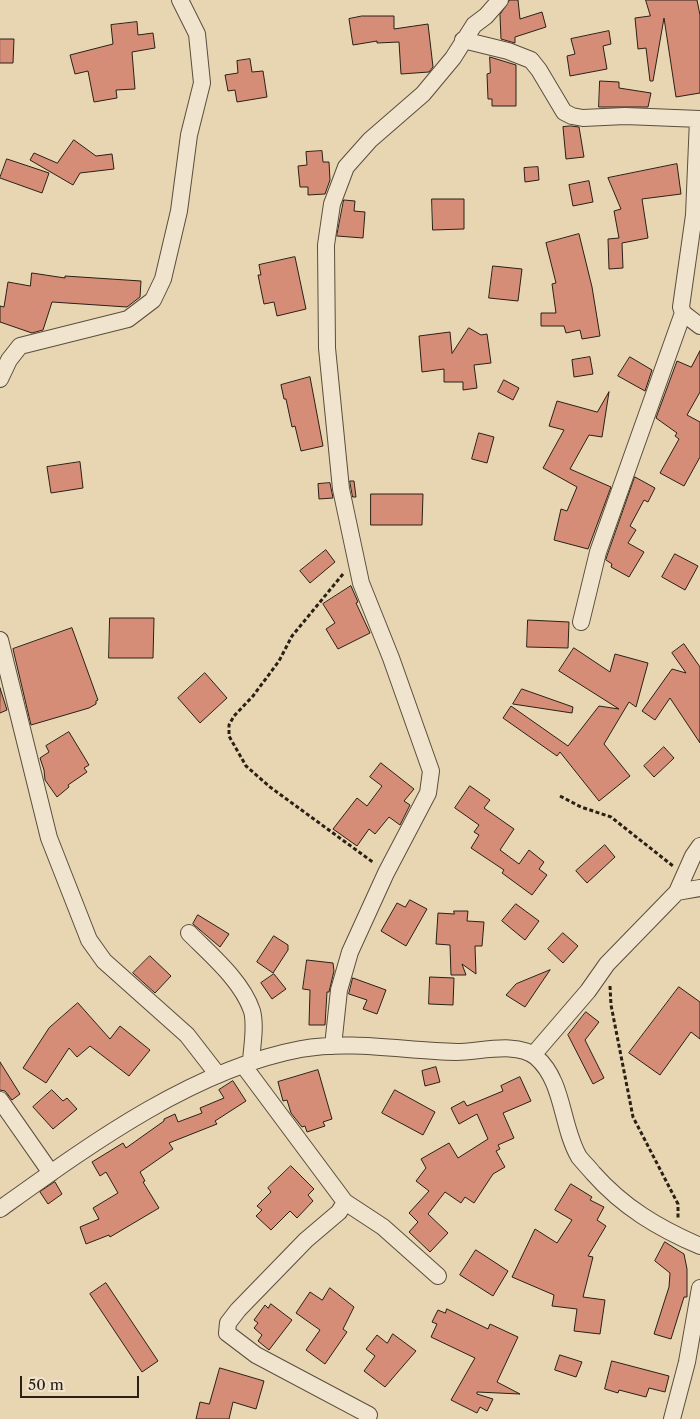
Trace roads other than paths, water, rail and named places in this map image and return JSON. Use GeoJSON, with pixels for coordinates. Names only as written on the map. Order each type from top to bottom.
{"type":"FeatureCollection","features":[{"type":"Feature","properties":{"kind":"street"},"geometry":{"type":"LineString","coordinates":[[0,380],[9,360],[20,346],[128,319],[153,300],[163,279],[179,211],[189,135],[202,84],[197,34],[180,0]]}},
{"type":"Feature","properties":{"kind":"street"},"geometry":{"type":"LineString","coordinates":[[333,1046],[339,990],[350,952],[386,873],[428,793],[430,771],[391,658],[361,582],[341,489],[327,348],[326,245],[332,204],[346,167],[370,140],[423,94],[452,58],[474,25],[486,16],[500,0]]}},
{"type":"Feature","properties":{"kind":"street"},"geometry":{"type":"LineString","coordinates":[[463,40],[508,51],[531,60],[564,112],[572,116],[583,118],[625,116],[699,119],[694,215],[682,298],[683,313],[598,552],[581,622]]}},
{"type":"Feature","properties":{"kind":"street"},"geometry":{"type":"LineString","coordinates":[[683,313],[700,326]]}},
{"type":"Feature","properties":{"kind":"street"},"geometry":{"type":"LineString","coordinates":[[0,640],[49,838],[89,940],[104,961],[187,1035],[218,1075]]}},
{"type":"Feature","properties":{"kind":"street"},"geometry":{"type":"LineString","coordinates":[[533,1055],[588,991],[607,964],[677,892],[684,874],[700,846]]}},
{"type":"Feature","properties":{"kind":"street"},"geometry":{"type":"LineString","coordinates":[[677,892],[700,888]]}},
{"type":"Feature","properties":{"kind":"street"},"geometry":{"type":"LineString","coordinates":[[190,933],[242,993],[252,1012],[247,1063],[345,1202],[383,1227],[438,1276]]}},
{"type":"Feature","properties":{"kind":"street"},"geometry":{"type":"LineString","coordinates":[[0,1209],[126,1124],[189,1088],[247,1063],[301,1049],[333,1046],[458,1052],[515,1049],[533,1055],[545,1066],[556,1087],[579,1157],[610,1193],[650,1223],[700,1246]]}},
{"type":"Feature","properties":{"kind":"street"},"geometry":{"type":"LineString","coordinates":[[0,1100],[51,1173]]}},
{"type":"Feature","properties":{"kind":"street"},"geometry":{"type":"LineString","coordinates":[[345,1202],[339,1212],[306,1240],[238,1310],[228,1323],[226,1333],[256,1355],[369,1415]]}},
{"type":"Feature","properties":{"kind":"street"},"geometry":{"type":"LineString","coordinates":[[672,1419],[687,1362],[700,1288]]}}]}
